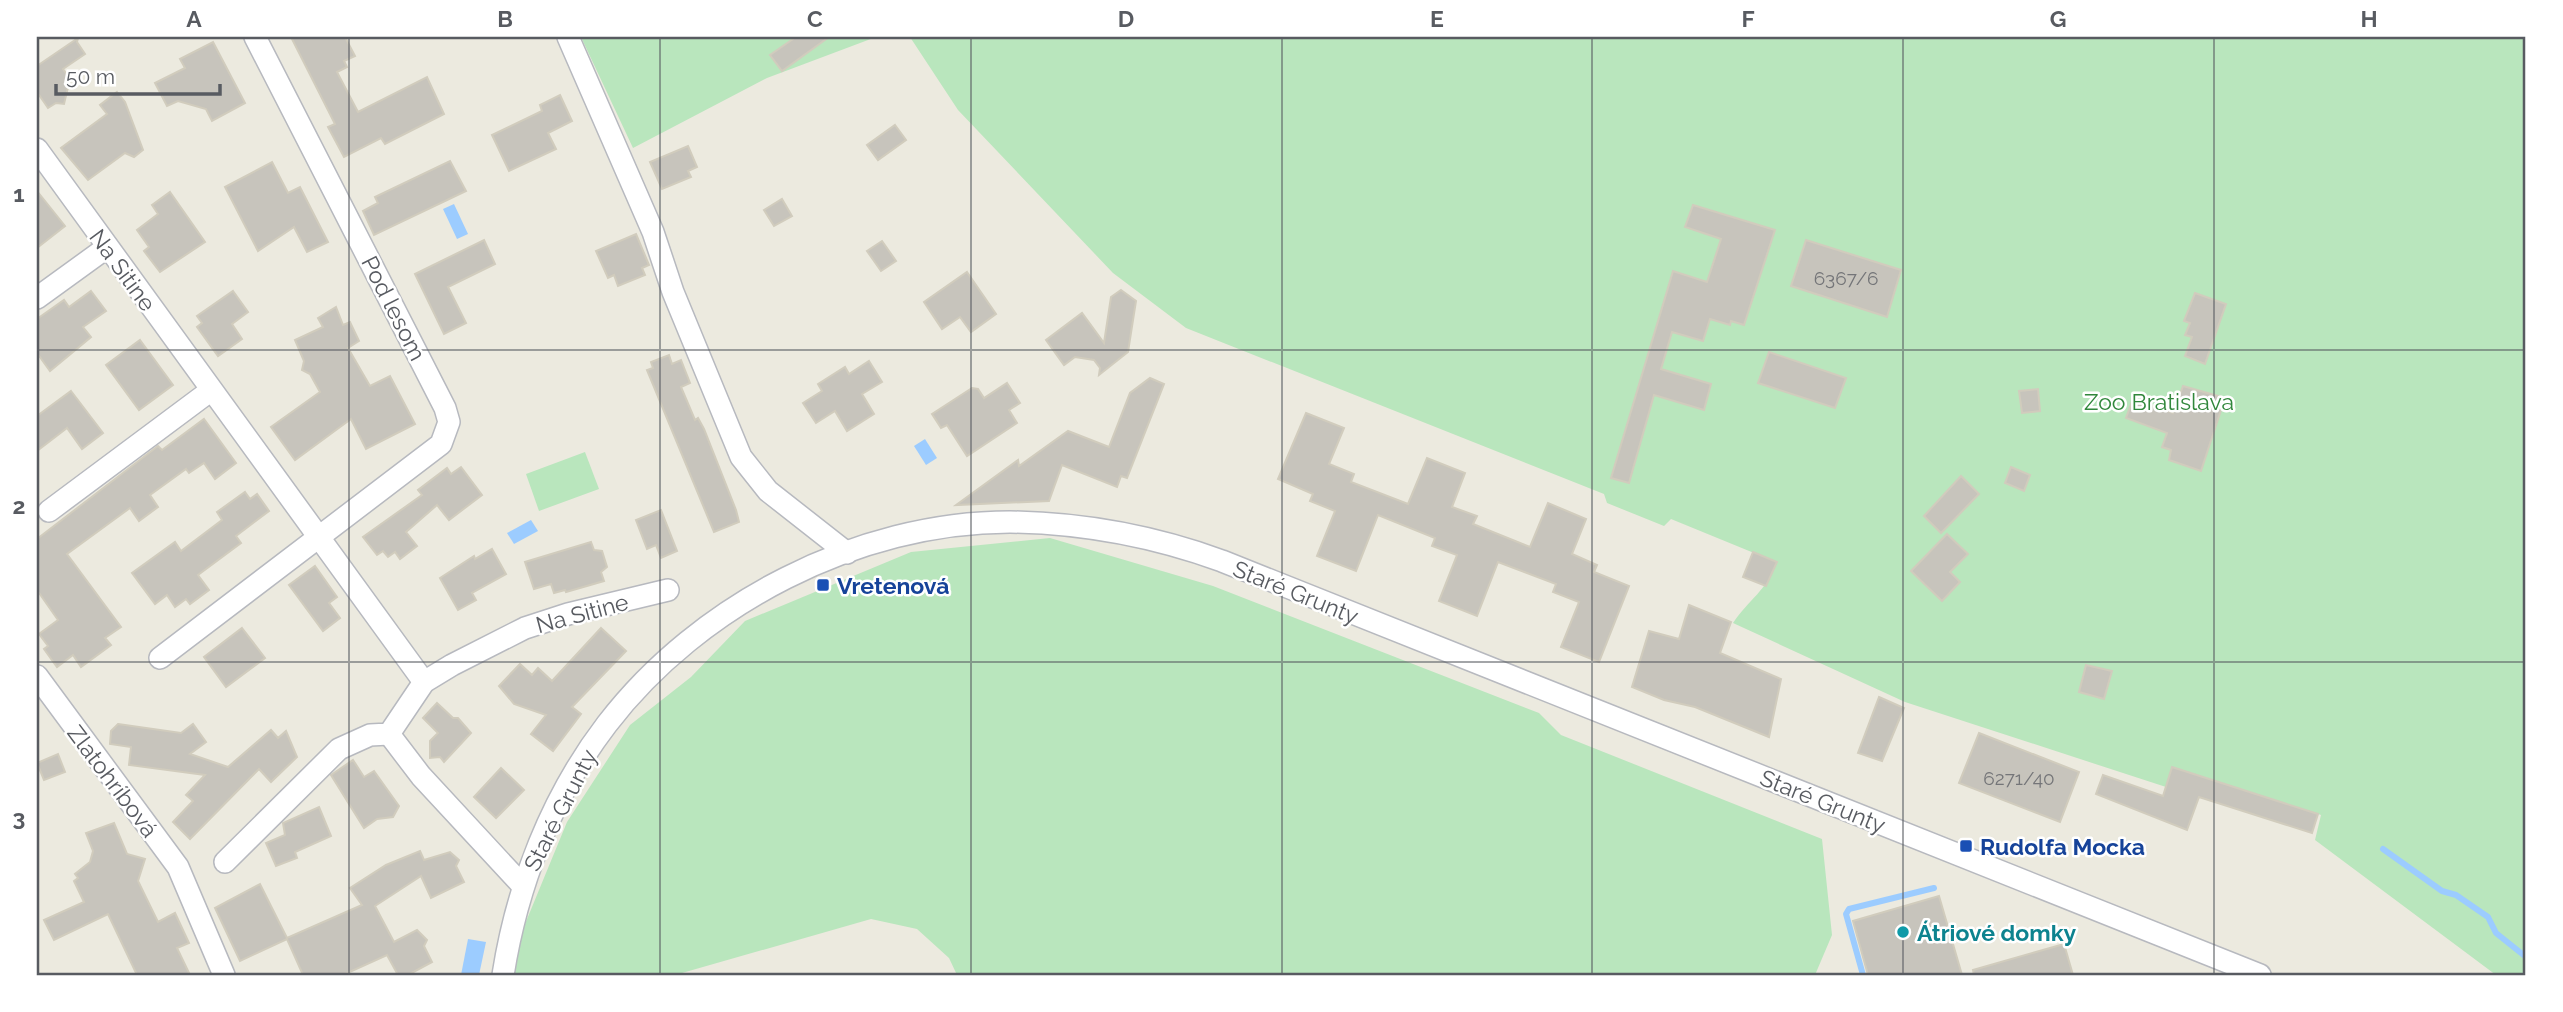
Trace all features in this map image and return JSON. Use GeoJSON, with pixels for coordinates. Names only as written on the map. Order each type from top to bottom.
{"type":"FeatureCollection","features":[{"type":"Feature","properties":{"kind":"street","name":"Pod lesom"},"geometry":{"type":"LineString","coordinates":[[255,37],[445,408],[449,422],[441,444],[319,538]]}},
{"type":"Feature","properties":{"kind":"street"},"geometry":{"type":"LineString","coordinates":[[568,37],[653,232],[673,292],[741,457],[768,491],[847,553]]}},
{"type":"Feature","properties":{"kind":"street","name":"Na Sitine"},"geometry":{"type":"LineString","coordinates":[[37,149],[106,248],[424,682]]}},
{"type":"Feature","properties":{"kind":"street"},"geometry":{"type":"LineString","coordinates":[[37,298],[106,248]]}},
{"type":"Feature","properties":{"kind":"street"},"geometry":{"type":"LineString","coordinates":[[49,511],[210,391]]}},
{"type":"Feature","properties":{"kind":"street","name":"Staré Grunty"},"geometry":{"type":"LineString","coordinates":[[503,975],[522,886],[559,802],[581,762],[632,695],[677,652],[768,588],[847,553],[904,536],[1007,522],[1099,528],[1178,545],[2260,975]]}},
{"type":"Feature","properties":{"kind":"street"},"geometry":{"type":"LineString","coordinates":[[160,658],[319,538]]}},
{"type":"Feature","properties":{"kind":"street","name":"Na Sitine"},"geometry":{"type":"LineString","coordinates":[[389,734],[424,682],[524,628],[568,614],[668,590]]}},
{"type":"Feature","properties":{"kind":"street","name":"Zlatohríbová"},"geometry":{"type":"LineString","coordinates":[[37,676],[178,867],[224,975]]}},
{"type":"Feature","properties":{"kind":"street"},"geometry":{"type":"LineString","coordinates":[[225,862],[339,749],[370,735],[389,734],[421,776],[522,886]]}},
{"type":"Feature","properties":{"kind":"green space"},"geometry":{"type":"Polygon","coordinates":[[[581,37],[876,37],[767,78],[633,148],[581,37]]]}},
{"type":"Feature","properties":{"kind":"green space","name":"Zoo Bratislava"},"geometry":{"type":"Polygon","coordinates":[[[910,37],[2526,37],[2526,975],[2496,975],[2315,840],[2321,815],[2173,767],[2166,787],[1905,702],[1733,623],[1763,588],[1776,562],[1671,519],[1664,526],[1607,503],[1604,494],[1186,328],[1113,273],[958,110],[910,37]]]}},
{"type":"Feature","properties":{"kind":"green space"},"geometry":{"type":"Polygon","coordinates":[[[585,452],[599,489],[539,511],[526,474],[585,452]]]}},
{"type":"Feature","properties":{"kind":"green space"},"geometry":{"type":"Polygon","coordinates":[[[1050,538],[1213,586],[1539,713],[1561,735],[1822,839],[1832,935],[1815,975],[957,975],[949,958],[917,929],[871,919],[675,975],[513,975],[518,941],[567,822],[630,725],[691,677],[745,621],[911,552],[1050,538]]]}},
{"type":"Feature","properties":{"kind":"water"},"geometry":{"type":"Polygon","coordinates":[[[454,204],[468,234],[457,239],[443,209],[454,204]]]}},
{"type":"Feature","properties":{"kind":"water"},"geometry":{"type":"Polygon","coordinates":[[[925,439],[937,458],[926,465],[914,446],[925,439]]]}},
{"type":"Feature","properties":{"kind":"water"},"geometry":{"type":"Polygon","coordinates":[[[531,520],[538,531],[514,544],[507,533],[531,520]]]}},
{"type":"Feature","properties":{"kind":"water"},"geometry":{"type":"Polygon","coordinates":[[[468,939],[486,942],[479,975],[461,975],[468,939]]]}},
{"type":"Feature","properties":{"kind":"building"},"geometry":{"type":"Polygon","coordinates":[[[291,37],[345,37],[355,56],[344,61],[347,67],[337,72],[358,112],[427,77],[444,114],[385,144],[381,138],[344,157],[328,127],[335,124],[291,37]]]}},
{"type":"Feature","properties":{"kind":"building"},"geometry":{"type":"Polygon","coordinates":[[[796,37],[829,37],[782,71],[770,55],[796,37]]]}},
{"type":"Feature","properties":{"kind":"building"},"geometry":{"type":"Polygon","coordinates":[[[78,38],[77,42],[85,54],[63,69],[70,79],[64,104],[56,103],[48,108],[37,92],[37,66],[78,38]]]}},
{"type":"Feature","properties":{"kind":"building"},"geometry":{"type":"Polygon","coordinates":[[[213,42],[245,103],[212,121],[206,109],[178,101],[167,106],[155,83],[185,68],[180,59],[213,42]]]}},
{"type":"Feature","properties":{"kind":"building"},"geometry":{"type":"Polygon","coordinates":[[[117,92],[125,102],[143,150],[134,157],[125,153],[88,180],[61,148],[107,114],[100,105],[117,92]]]}},
{"type":"Feature","properties":{"kind":"building"},"geometry":{"type":"Polygon","coordinates":[[[560,95],[572,121],[548,133],[556,149],[509,171],[492,135],[542,111],[540,105],[560,95]]]}},
{"type":"Feature","properties":{"kind":"building"},"geometry":{"type":"Polygon","coordinates":[[[895,125],[906,140],[878,160],[867,145],[895,125]]]}},
{"type":"Feature","properties":{"kind":"building"},"geometry":{"type":"Polygon","coordinates":[[[688,146],[697,167],[688,171],[691,177],[662,189],[650,162],[688,146]]]}},
{"type":"Feature","properties":{"kind":"building"},"geometry":{"type":"Polygon","coordinates":[[[450,161],[466,191],[374,235],[363,211],[378,203],[375,197],[450,161]]]}},
{"type":"Feature","properties":{"kind":"building"},"geometry":{"type":"Polygon","coordinates":[[[272,162],[288,193],[300,187],[328,242],[307,252],[294,227],[258,251],[225,187],[272,162]]]}},
{"type":"Feature","properties":{"kind":"building"},"geometry":{"type":"Polygon","coordinates":[[[37,191],[65,226],[37,248],[37,191]]]}},
{"type":"Feature","properties":{"kind":"building"},"geometry":{"type":"Polygon","coordinates":[[[170,192],[205,242],[160,272],[144,251],[149,247],[137,230],[158,214],[152,205],[170,192]]]}},
{"type":"Feature","properties":{"kind":"building"},"geometry":{"type":"Polygon","coordinates":[[[782,199],[792,216],[774,226],[764,210],[782,199]]]}},
{"type":"Feature","properties":{"kind":"building"},"geometry":{"type":"Polygon","coordinates":[[[1693,205],[1775,230],[1744,325],[1731,321],[1730,325],[1710,319],[1703,341],[1672,332],[1661,369],[1711,384],[1704,410],[1654,395],[1629,483],[1611,478],[1673,271],[1707,282],[1721,239],[1685,227],[1693,205]]]}},
{"type":"Feature","properties":{"kind":"building"},"geometry":{"type":"Polygon","coordinates":[[[636,234],[649,265],[642,268],[645,275],[618,286],[614,275],[608,278],[596,251],[636,234]]]}},
{"type":"Feature","properties":{"kind":"building"},"geometry":{"type":"Polygon","coordinates":[[[484,240],[495,264],[448,287],[466,323],[444,334],[415,274],[484,240]]]}},
{"type":"Feature","properties":{"kind":"building"},"geometry":{"type":"Polygon","coordinates":[[[1806,240],[1901,270],[1887,317],[1791,286],[1806,240]]]}},
{"type":"Feature","properties":{"kind":"building"},"geometry":{"type":"Polygon","coordinates":[[[882,241],[896,261],[881,271],[867,251],[882,241]]]}},
{"type":"Feature","properties":{"kind":"building"},"geometry":{"type":"Polygon","coordinates":[[[967,272],[996,314],[971,332],[960,317],[942,329],[924,302],[967,272]]]}},
{"type":"Feature","properties":{"kind":"building"},"geometry":{"type":"Polygon","coordinates":[[[1121,290],[1136,301],[1128,352],[1099,375],[1100,368],[1094,360],[1075,357],[1064,365],[1046,340],[1082,313],[1104,343],[1111,297],[1121,290]]]}},
{"type":"Feature","properties":{"kind":"building"},"geometry":{"type":"Polygon","coordinates":[[[91,291],[106,311],[83,327],[91,337],[50,371],[37,353],[37,319],[64,300],[69,307],[91,291]]]}},
{"type":"Feature","properties":{"kind":"building"},"geometry":{"type":"Polygon","coordinates":[[[233,291],[248,312],[232,324],[242,339],[218,356],[197,327],[202,323],[197,316],[233,291]]]}},
{"type":"Feature","properties":{"kind":"building"},"geometry":{"type":"Polygon","coordinates":[[[2195,293],[2226,304],[2205,364],[2185,356],[2192,337],[2185,335],[2190,323],[2184,321],[2195,293]]]}},
{"type":"Feature","properties":{"kind":"building"},"geometry":{"type":"Polygon","coordinates":[[[336,307],[343,325],[350,322],[359,341],[348,348],[370,386],[390,376],[415,424],[366,449],[351,419],[295,460],[271,427],[320,392],[310,374],[302,370],[304,361],[295,340],[323,327],[318,318],[336,307]]]}},
{"type":"Feature","properties":{"kind":"building"},"geometry":{"type":"Polygon","coordinates":[[[140,340],[173,385],[139,410],[106,365],[140,340]]]}},
{"type":"Feature","properties":{"kind":"building"},"geometry":{"type":"Polygon","coordinates":[[[1769,352],[1846,378],[1835,408],[1758,383],[1769,352]]]}},
{"type":"Feature","properties":{"kind":"building"},"geometry":{"type":"Polygon","coordinates":[[[669,355],[672,364],[681,360],[690,383],[681,387],[695,420],[698,418],[704,429],[736,510],[739,522],[714,532],[647,370],[653,368],[651,362],[669,355]]]}},
{"type":"Feature","properties":{"kind":"building"},"geometry":{"type":"Polygon","coordinates":[[[869,361],[882,382],[862,394],[874,414],[847,431],[835,411],[816,423],[803,403],[822,391],[818,384],[845,367],[849,374],[869,361]]]}},
{"type":"Feature","properties":{"kind":"building"},"geometry":{"type":"Polygon","coordinates":[[[1150,378],[1164,384],[1127,478],[1121,476],[1117,487],[1062,465],[1049,501],[956,505],[1018,460],[1019,466],[1068,431],[1109,447],[1130,393],[1150,378]]]}},
{"type":"Feature","properties":{"kind":"building"},"geometry":{"type":"Polygon","coordinates":[[[1007,383],[1020,403],[1009,410],[1017,423],[967,456],[947,425],[941,428],[932,414],[972,388],[978,389],[984,398],[1007,383]]]}},
{"type":"Feature","properties":{"kind":"building"},"geometry":{"type":"Polygon","coordinates":[[[2183,386],[2225,398],[2201,471],[2169,460],[2171,450],[2162,447],[2167,433],[2126,418],[2133,399],[2173,413],[2183,386]]]}},
{"type":"Feature","properties":{"kind":"building"},"geometry":{"type":"Polygon","coordinates":[[[2038,389],[2040,411],[2022,413],[2019,391],[2038,389]]]}},
{"type":"Feature","properties":{"kind":"building"},"geometry":{"type":"Polygon","coordinates":[[[71,391],[103,433],[82,449],[67,428],[37,451],[37,416],[71,391]]]}},
{"type":"Feature","properties":{"kind":"building"},"geometry":{"type":"Polygon","coordinates":[[[1306,413],[1344,428],[1329,464],[1354,474],[1351,482],[1408,504],[1427,458],[1465,473],[1452,507],[1477,516],[1473,524],[1530,547],[1548,503],[1586,519],[1572,554],[1597,565],[1594,572],[1629,586],[1599,662],[1561,647],[1579,602],[1553,592],[1556,584],[1498,562],[1477,616],[1439,601],[1457,555],[1432,546],[1435,538],[1378,515],[1356,571],[1317,556],[1335,511],[1310,501],[1313,494],[1278,479],[1306,413]]]}},
{"type":"Feature","properties":{"kind":"building"},"geometry":{"type":"Polygon","coordinates":[[[204,419],[236,463],[215,479],[204,463],[189,473],[186,469],[150,495],[158,507],[139,521],[130,508],[67,554],[121,627],[105,638],[111,645],[81,667],[73,655],[57,667],[44,649],[48,646],[39,634],[58,620],[37,590],[37,539],[158,446],[162,450],[204,419]]]}},
{"type":"Feature","properties":{"kind":"building"},"geometry":{"type":"Polygon","coordinates":[[[461,467],[482,495],[449,520],[437,505],[406,532],[417,546],[400,559],[395,552],[388,557],[383,551],[377,555],[363,537],[422,495],[418,490],[447,468],[451,474],[461,467]]]}},
{"type":"Feature","properties":{"kind":"building"},"geometry":{"type":"Polygon","coordinates":[[[2011,467],[2030,475],[2024,491],[2005,483],[2011,467]]]}},
{"type":"Feature","properties":{"kind":"building"},"geometry":{"type":"Polygon","coordinates":[[[1961,476],[1979,494],[1941,533],[1924,516],[1961,476]]]}},
{"type":"Feature","properties":{"kind":"building"},"geometry":{"type":"Polygon","coordinates":[[[245,492],[250,499],[257,494],[269,511],[236,536],[241,543],[198,575],[209,590],[190,604],[186,599],[175,607],[167,595],[155,604],[132,573],[175,542],[181,551],[222,520],[217,512],[245,492]]]}},
{"type":"Feature","properties":{"kind":"building"},"geometry":{"type":"Polygon","coordinates":[[[661,510],[677,551],[661,558],[656,545],[647,549],[636,520],[661,510]]]}},
{"type":"Feature","properties":{"kind":"building"},"geometry":{"type":"Polygon","coordinates":[[[1947,534],[1968,554],[1950,572],[1960,582],[1942,601],[1911,571],[1947,534]]]}},
{"type":"Feature","properties":{"kind":"building"},"geometry":{"type":"Polygon","coordinates":[[[591,542],[594,550],[602,551],[607,567],[601,572],[604,581],[566,592],[554,593],[551,584],[534,589],[525,562],[591,542]]]}},
{"type":"Feature","properties":{"kind":"building"},"geometry":{"type":"Polygon","coordinates":[[[492,549],[506,574],[472,593],[476,600],[458,610],[440,578],[474,556],[475,559],[492,549]]]}},
{"type":"Feature","properties":{"kind":"building"},"geometry":{"type":"Polygon","coordinates":[[[1753,552],[1777,562],[1766,586],[1743,577],[1753,552]]]}},
{"type":"Feature","properties":{"kind":"building"},"geometry":{"type":"Polygon","coordinates":[[[315,566],[337,597],[329,603],[340,618],[323,631],[289,585],[315,566]]]}},
{"type":"Feature","properties":{"kind":"building"},"geometry":{"type":"Polygon","coordinates":[[[1689,605],[1731,622],[1720,653],[1781,679],[1769,737],[1695,707],[1664,700],[1632,687],[1649,631],[1679,639],[1689,605]]]}},
{"type":"Feature","properties":{"kind":"building"},"geometry":{"type":"Polygon","coordinates":[[[242,628],[265,658],[226,687],[204,657],[242,628]]]}},
{"type":"Feature","properties":{"kind":"building"},"geometry":{"type":"Polygon","coordinates":[[[601,628],[626,651],[572,707],[581,714],[553,751],[531,734],[546,715],[514,704],[499,686],[520,664],[532,675],[538,668],[552,681],[601,628]]]}},
{"type":"Feature","properties":{"kind":"building"},"geometry":{"type":"Polygon","coordinates":[[[2086,665],[2112,671],[2104,699],[2079,692],[2086,665]]]}},
{"type":"Feature","properties":{"kind":"building"},"geometry":{"type":"Polygon","coordinates":[[[1879,697],[1904,708],[1882,761],[1858,753],[1879,697]]]}},
{"type":"Feature","properties":{"kind":"building"},"geometry":{"type":"Polygon","coordinates":[[[437,703],[453,718],[458,718],[471,733],[444,762],[440,757],[430,758],[430,741],[438,733],[423,718],[437,703]]]}},
{"type":"Feature","properties":{"kind":"building"},"geometry":{"type":"Polygon","coordinates":[[[118,724],[181,733],[193,724],[206,742],[190,754],[228,767],[271,730],[278,738],[286,731],[297,757],[271,782],[259,769],[190,839],[173,822],[193,801],[186,795],[205,775],[129,765],[131,747],[110,744],[111,731],[118,724]]]}},
{"type":"Feature","properties":{"kind":"building"},"geometry":{"type":"Polygon","coordinates":[[[1979,733],[2079,772],[2060,822],[1959,783],[1979,733]]]}},
{"type":"Feature","properties":{"kind":"building"},"geometry":{"type":"Polygon","coordinates":[[[58,754],[65,772],[44,780],[37,763],[58,754]]]}},
{"type":"Feature","properties":{"kind":"building"},"geometry":{"type":"Polygon","coordinates":[[[353,760],[364,777],[374,771],[399,806],[393,817],[377,819],[364,828],[331,775],[353,760]]]}},
{"type":"Feature","properties":{"kind":"building"},"geometry":{"type":"Polygon","coordinates":[[[2172,767],[2318,814],[2312,833],[2199,797],[2187,830],[2096,794],[2103,775],[2163,796],[2172,767]]]}},
{"type":"Feature","properties":{"kind":"building"},"geometry":{"type":"Polygon","coordinates":[[[501,768],[524,790],[496,818],[474,797],[501,768]]]}},
{"type":"Feature","properties":{"kind":"building"},"geometry":{"type":"Polygon","coordinates":[[[319,807],[331,836],[295,852],[297,858],[276,866],[266,843],[285,835],[283,823],[319,807]]]}},
{"type":"Feature","properties":{"kind":"building"},"geometry":{"type":"Polygon","coordinates":[[[114,823],[127,854],[145,859],[138,881],[158,922],[175,913],[189,943],[177,948],[190,975],[137,975],[108,914],[54,940],[44,920],[84,902],[74,881],[78,878],[75,874],[90,862],[93,851],[86,833],[114,823]]]}},
{"type":"Feature","properties":{"kind":"building"},"geometry":{"type":"Polygon","coordinates":[[[420,851],[424,860],[450,852],[459,860],[456,866],[464,882],[431,898],[421,876],[375,906],[394,942],[417,930],[427,940],[424,946],[432,962],[408,975],[398,975],[387,955],[343,975],[303,975],[287,939],[240,961],[215,908],[260,884],[287,938],[362,905],[350,888],[386,865],[420,851]]]}},
{"type":"Feature","properties":{"kind":"building","name":"Átriové domky"},"geometry":{"type":"Polygon","coordinates":[[[1939,896],[1962,975],[1868,975],[1853,921],[1939,896]]]}},
{"type":"Feature","properties":{"kind":"building"},"geometry":{"type":"Polygon","coordinates":[[[2064,944],[2073,975],[1974,975],[1973,970],[2064,944]]]}},
{"type":"Feature","properties":{"kind":"waterway"},"geometry":{"type":"LineString","coordinates":[[2383,849],[2442,891],[2456,895],[2488,917],[2496,933],[2526,957]]}},
{"type":"Feature","properties":{"kind":"waterway"},"geometry":{"type":"LineString","coordinates":[[1863,975],[1846,914],[1849,909],[1934,888]]}},
{"type":"Feature","properties":{"kind":"place","name":"Vretenová"},"geometry":{"type":"Point","coordinates":[823,585]}},
{"type":"Feature","properties":{"kind":"place","name":"Rudolfa Mocka"},"geometry":{"type":"Point","coordinates":[1966,846]}},
{"type":"Feature","properties":{"kind":"place","name":"Átriové domky"},"geometry":{"type":"Point","coordinates":[1903,932]}}]}
